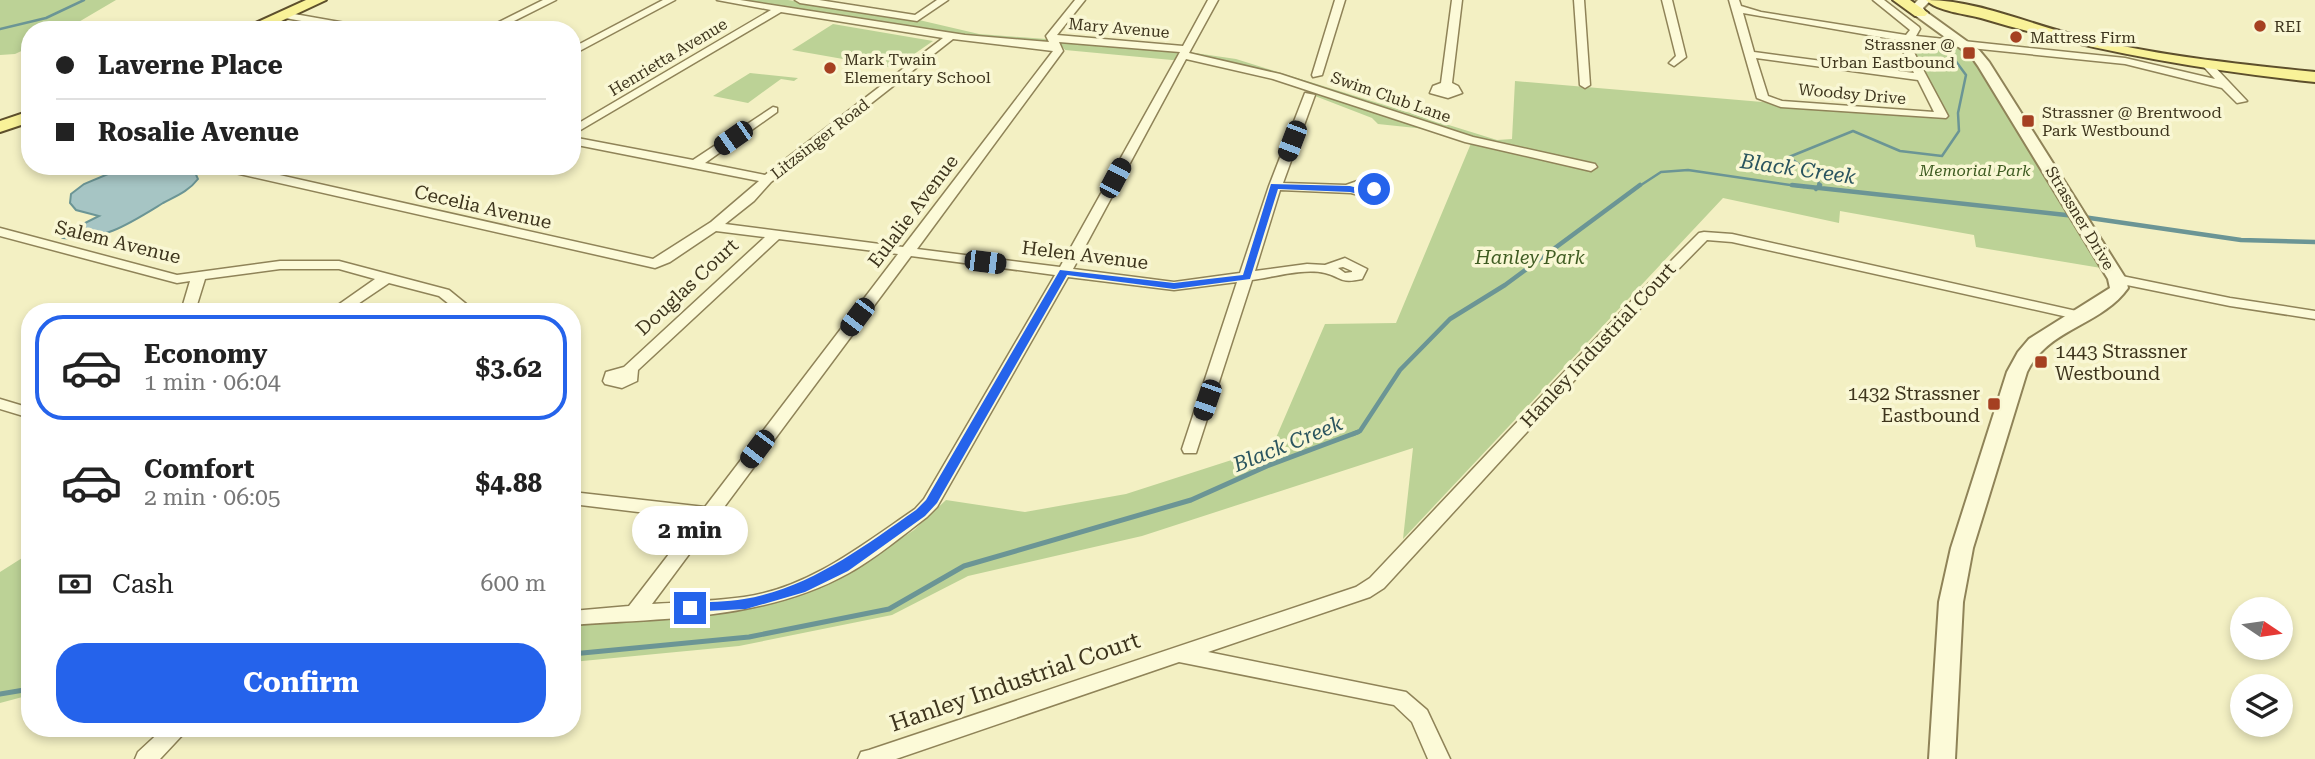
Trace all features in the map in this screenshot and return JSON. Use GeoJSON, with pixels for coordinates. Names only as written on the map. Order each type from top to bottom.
{"type":"FeatureCollection","features":[{"type":"Feature","properties":{"kind":"main road"},"geometry":{"type":"LineString","coordinates":[[269,21],[319,0]]}},
{"type":"Feature","properties":{"kind":"main road"},"geometry":{"type":"LineString","coordinates":[[1900,0],[1924,12],[1966,5]]}},
{"type":"Feature","properties":{"kind":"main road"},"geometry":{"type":"LineString","coordinates":[[1933,0],[1966,5],[1987,15],[2082,42],[2208,66],[2315,77]]}},
{"type":"Feature","properties":{"kind":"main road"},"geometry":{"type":"LineString","coordinates":[[0,127],[21,122]]}},
{"type":"Feature","properties":{"kind":"street"},"geometry":{"type":"LineString","coordinates":[[507,21],[551,0]]}},
{"type":"Feature","properties":{"kind":"street"},"geometry":{"type":"LineString","coordinates":[[581,47],[670,0]]}},
{"type":"Feature","properties":{"kind":"street","name":"Mary Avenue"},"geometry":{"type":"LineString","coordinates":[[722,0],[951,36],[1183,52]]}},
{"type":"Feature","properties":{"kind":"street"},"geometry":{"type":"LineString","coordinates":[[800,0],[917,18],[943,0]]}},
{"type":"Feature","properties":{"kind":"street","name":"Eulalie Avenue"},"geometry":{"type":"LineString","coordinates":[[635,613],[1058,51],[1053,42],[1080,0]]}},
{"type":"Feature","properties":{"kind":"street"},"geometry":{"type":"LineString","coordinates":[[581,617],[746,604],[800,588],[843,568],[899,531],[931,503],[1064,272],[1213,0]]}},
{"type":"Feature","properties":{"kind":"street"},"geometry":{"type":"LineString","coordinates":[[1317,75],[1340,0]]}},
{"type":"Feature","properties":{"kind":"street"},"geometry":{"type":"LineString","coordinates":[[1446,85],[1457,0]]}},
{"type":"Feature","properties":{"kind":"street"},"geometry":{"type":"LineString","coordinates":[[1579,0],[1585,85]]}},
{"type":"Feature","properties":{"kind":"street"},"geometry":{"type":"LineString","coordinates":[[1667,0],[1681,57],[1674,63]]}},
{"type":"Feature","properties":{"kind":"street"},"geometry":{"type":"LineString","coordinates":[[1878,0],[1915,29],[1905,45],[1923,77]]}},
{"type":"Feature","properties":{"kind":"street"},"geometry":{"type":"LineString","coordinates":[[1736,8],[1760,15],[1907,38],[2126,61],[2225,85]]}},
{"type":"Feature","properties":{"kind":"street"},"geometry":{"type":"LineString","coordinates":[[1736,8],[1748,54],[1923,77]]}},
{"type":"Feature","properties":{"kind":"street","name":"Henrietta Avenue"},"geometry":{"type":"LineString","coordinates":[[581,127],[780,9]]}},
{"type":"Feature","properties":{"kind":"street","name":"Strassner Drive"},"geometry":{"type":"LineString","coordinates":[[1923,10],[1984,65],[2117,279]]}},
{"type":"Feature","properties":{"kind":"street"},"geometry":{"type":"LineString","coordinates":[[283,15],[317,21]]}},
{"type":"Feature","properties":{"kind":"street","name":"Litzsinger Road"},"geometry":{"type":"LineString","coordinates":[[655,264],[763,187],[767,179],[951,36]]}},
{"type":"Feature","properties":{"kind":"street","name":"Swim Club Lane"},"geometry":{"type":"LineString","coordinates":[[1183,52],[1297,81],[1472,141],[1591,167]]}},
{"type":"Feature","properties":{"kind":"street","name":"Woodsy Drive"},"geometry":{"type":"LineString","coordinates":[[1748,54],[1763,99],[1769,101],[1932,117],[1942,114],[1923,77]]}},
{"type":"Feature","properties":{"kind":"street"},"geometry":{"type":"LineString","coordinates":[[2208,66],[2241,101]]}},
{"type":"Feature","properties":{"kind":"street"},"geometry":{"type":"LineString","coordinates":[[1190,449],[1275,186],[1309,95]]}},
{"type":"Feature","properties":{"kind":"street"},"geometry":{"type":"LineString","coordinates":[[694,165],[773,110]]}},
{"type":"Feature","properties":{"kind":"street"},"geometry":{"type":"LineString","coordinates":[[581,142],[767,179]]}},
{"type":"Feature","properties":{"kind":"street","name":"Cecelia Avenue"},"geometry":{"type":"LineString","coordinates":[[263,175],[655,264]]}},
{"type":"Feature","properties":{"kind":"street"},"geometry":{"type":"LineString","coordinates":[[1275,186],[1350,189]]}},
{"type":"Feature","properties":{"kind":"street","name":"Helen Avenue"},"geometry":{"type":"LineString","coordinates":[[711,226],[1174,286],[1307,268],[1330,269]]}},
{"type":"Feature","properties":{"kind":"street","name":"Salem Avenue"},"geometry":{"type":"LineString","coordinates":[[0,232],[177,279],[253,268],[303,264],[339,265],[444,293],[457,303]]}},
{"type":"Feature","properties":{"kind":"street","name":"Douglas Court"},"geometry":{"type":"LineString","coordinates":[[628,371],[775,235]]}},
{"type":"Feature","properties":{"kind":"street","name":"Hanley Industrial Court"},"geometry":{"type":"LineString","coordinates":[[869,759],[1350,598],[1377,583],[1661,277],[1704,236],[1732,238],[2081,316]]}},
{"type":"Feature","properties":{"kind":"street"},"geometry":{"type":"LineString","coordinates":[[349,303],[388,277]]}},
{"type":"Feature","properties":{"kind":"street"},"geometry":{"type":"LineString","coordinates":[[192,303],[198,278]]}},
{"type":"Feature","properties":{"kind":"street"},"geometry":{"type":"LineString","coordinates":[[1942,759],[1951,602],[1962,548],[2009,395],[2027,352],[2049,334],[2117,293],[2117,279],[2315,316]]}},
{"type":"Feature","properties":{"kind":"street"},"geometry":{"type":"LineString","coordinates":[[0,404],[21,410]]}},
{"type":"Feature","properties":{"kind":"street"},"geometry":{"type":"LineString","coordinates":[[581,499],[708,514]]}},
{"type":"Feature","properties":{"kind":"street","name":"Hanley Industrial Court"},"geometry":{"type":"LineString","coordinates":[[1177,655],[1399,698],[1415,709],[1439,759]]}},
{"type":"Feature","properties":{"kind":"street"},"geometry":{"type":"LineString","coordinates":[[146,759],[169,737]]}},
{"type":"Feature","properties":{"kind":"green space"},"geometry":{"type":"Polygon","coordinates":[[[0,0],[116,0],[80,21],[21,21],[21,51],[0,55],[0,0]]]}},
{"type":"Feature","properties":{"kind":"green space"},"geometry":{"type":"Polygon","coordinates":[[[737,0],[788,0],[919,20],[979,34],[1154,47],[1236,59],[1497,140],[1512,139],[1515,81],[1940,117],[1905,45],[1907,39],[1963,43],[1975,53],[2101,268],[1976,247],[1974,235],[1840,211],[1839,223],[1723,198],[1403,539],[1413,448],[1142,536],[968,576],[892,615],[739,646],[581,661],[581,625],[741,611],[817,586],[861,565],[914,530],[946,500],[1025,512],[1126,494],[1272,447],[1325,324],[1396,323],[1472,141],[1454,132],[1378,124],[1372,118],[1315,96],[1313,87],[1199,59],[1172,60],[1065,50],[1060,44],[974,38],[737,0]]]}},
{"type":"Feature","properties":{"kind":"green space"},"geometry":{"type":"Polygon","coordinates":[[[833,24],[933,41],[894,68],[792,50],[833,24]]]}},
{"type":"Feature","properties":{"kind":"green space"},"geometry":{"type":"Polygon","coordinates":[[[750,73],[798,78],[794,81],[781,79],[748,103],[713,96],[750,73]]]}},
{"type":"Feature","properties":{"kind":"green space"},"geometry":{"type":"Polygon","coordinates":[[[21,559],[21,697],[0,703],[0,572],[21,559]]]}},
{"type":"Feature","properties":{"kind":"water"},"geometry":{"type":"Polygon","coordinates":[[[106,175],[196,175],[198,179],[182,193],[116,230],[77,239],[63,238],[69,231],[99,216],[76,210],[70,203],[71,194],[84,184],[106,175]]]}},
{"type":"Feature","properties":{"kind":"waterway"},"geometry":{"type":"LineString","coordinates":[[33,21],[84,0]]}},
{"type":"Feature","properties":{"kind":"waterway"},"geometry":{"type":"LineString","coordinates":[[0,29],[21,24]]}},
{"type":"Feature","properties":{"kind":"waterway"},"geometry":{"type":"LineString","coordinates":[[1818,187],[1819,179],[1789,157],[1853,131],[1900,151],[1942,156],[1959,131],[1958,113],[1966,75],[1949,52]]}},
{"type":"Feature","properties":{"kind":"waterway","name":"Black Creek"},"geometry":{"type":"LineString","coordinates":[[1638,187],[1661,172],[1688,170],[1804,187]]}},
{"type":"Feature","properties":{"kind":"waterway","name":"Black Creek"},"geometry":{"type":"LineString","coordinates":[[1355,433],[1360,431],[1400,370],[1450,319],[1505,285],[1640,185]]}},
{"type":"Feature","properties":{"kind":"waterway","name":"Black Creek"},"geometry":{"type":"LineString","coordinates":[[1792,185],[1817,188]]}},
{"type":"Feature","properties":{"kind":"waterway","name":"Black Creek"},"geometry":{"type":"LineString","coordinates":[[1817,188],[2075,216]]}},
{"type":"Feature","properties":{"kind":"waterway","name":"Black Creek"},"geometry":{"type":"LineString","coordinates":[[2083,217],[2241,240],[2315,242]]}},
{"type":"Feature","properties":{"kind":"waterway","name":"Black Creek"},"geometry":{"type":"LineString","coordinates":[[581,653],[749,637],[889,609],[964,566],[1191,500],[1267,466],[1355,433]]}},
{"type":"Feature","properties":{"kind":"waterway","name":"Black Creek"},"geometry":{"type":"LineString","coordinates":[[0,694],[21,690]]}},
{"type":"Feature","properties":{"kind":"place","name":"REI"},"geometry":{"type":"Point","coordinates":[2260,26]}},
{"type":"Feature","properties":{"kind":"place","name":"Mattress Firm"},"geometry":{"type":"Point","coordinates":[2016,37]}},
{"type":"Feature","properties":{"kind":"place","name":"Strassner @ Urban Eastbound"},"geometry":{"type":"Point","coordinates":[1969,53]}},
{"type":"Feature","properties":{"kind":"place","name":"Mark Twain Elementary School"},"geometry":{"type":"Point","coordinates":[830,68]}},
{"type":"Feature","properties":{"kind":"place","name":"Strassner @ Brentwood Park Westbound"},"geometry":{"type":"Point","coordinates":[2028,121]}},
{"type":"Feature","properties":{"kind":"place","name":"1443 Strassner Westbound"},"geometry":{"type":"Point","coordinates":[2041,362]}},
{"type":"Feature","properties":{"kind":"place","name":"1432 Strassner Eastbound"},"geometry":{"type":"Point","coordinates":[1994,404]}},
{"type":"Feature","properties":{"kind":"route"},"geometry":{"type":"LineString","coordinates":[[690,608],[746,604],[800,588],[843,568],[921,513],[931,503],[1064,272],[1174,286],[1247,277],[1275,186],[1350,189],[1366,194],[1372,193],[1374,189]]}},
{"type":"Feature","properties":{"kind":"park label","name":"Memorial Park"},"geometry":{"type":"Point","coordinates":[1975,170]}},
{"type":"Feature","properties":{"kind":"park label","name":"Hanley Park"},"geometry":{"type":"Point","coordinates":[1530,257]}}]}
